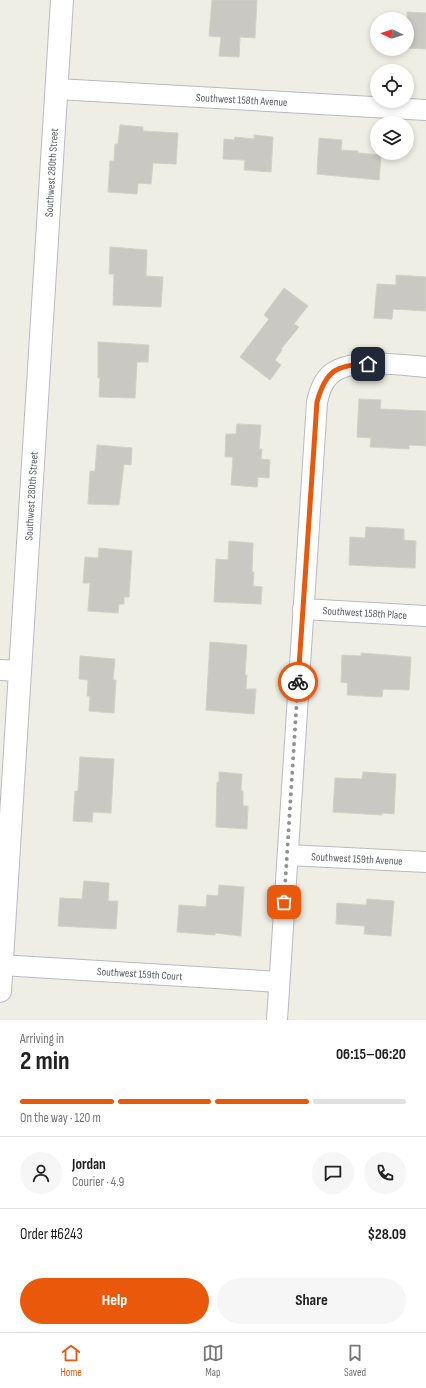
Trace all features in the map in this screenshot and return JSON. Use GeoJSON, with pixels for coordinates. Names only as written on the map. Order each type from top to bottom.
{"type":"FeatureCollection","features":[{"type":"Feature","properties":{"kind":"street","name":"Southwest 280th Street"},"geometry":{"type":"LineString","coordinates":[[0,991],[10,671],[57,89],[62,0]]}},
{"type":"Feature","properties":{"kind":"street","name":"Southwest 158th Avenue"},"geometry":{"type":"LineString","coordinates":[[57,89],[426,110]]}},
{"type":"Feature","properties":{"kind":"street"},"geometry":{"type":"LineString","coordinates":[[277,1020],[317,402],[328,376],[335,370],[344,366],[368,364],[426,367]]}},
{"type":"Feature","properties":{"kind":"street","name":"Southwest 158th Place"},"geometry":{"type":"LineString","coordinates":[[303,609],[426,616]]}},
{"type":"Feature","properties":{"kind":"street","name":"Southwest 159th Avenue"},"geometry":{"type":"LineString","coordinates":[[288,855],[426,862]]}},
{"type":"Feature","properties":{"kind":"street","name":"Southwest 159th Court"},"geometry":{"type":"LineString","coordinates":[[1,965],[279,982]]}},
{"type":"Feature","properties":{"kind":"building"},"geometry":{"type":"Polygon","coordinates":[[[212,0],[257,0],[255,38],[240,37],[239,57],[219,56],[221,37],[209,36],[212,0]]]}},
{"type":"Feature","properties":{"kind":"building"},"geometry":{"type":"Polygon","coordinates":[[[414,12],[426,13],[426,49],[414,48],[414,12]]]}},
{"type":"Feature","properties":{"kind":"building"},"geometry":{"type":"Polygon","coordinates":[[[120,125],[143,127],[143,131],[178,133],[176,164],[153,163],[151,184],[138,183],[137,194],[108,192],[110,161],[114,161],[115,144],[118,144],[120,125]]]}},
{"type":"Feature","properties":{"kind":"building"},"geometry":{"type":"Polygon","coordinates":[[[254,135],[273,137],[271,172],[244,170],[245,160],[223,159],[224,139],[234,140],[235,137],[254,139],[254,135]]]}},
{"type":"Feature","properties":{"kind":"building"},"geometry":{"type":"Polygon","coordinates":[[[319,138],[342,140],[341,150],[358,151],[358,153],[370,154],[370,160],[381,160],[379,180],[317,174],[319,138]]]}},
{"type":"Feature","properties":{"kind":"building"},"geometry":{"type":"Polygon","coordinates":[[[110,247],[147,250],[146,276],[163,277],[161,307],[113,305],[114,274],[109,274],[110,247]]]}},
{"type":"Feature","properties":{"kind":"building"},"geometry":{"type":"Polygon","coordinates":[[[396,275],[426,277],[426,311],[393,309],[392,319],[374,318],[377,284],[396,285],[396,275]]]}},
{"type":"Feature","properties":{"kind":"building"},"geometry":{"type":"Polygon","coordinates":[[[284,288],[308,306],[294,324],[299,327],[281,349],[282,350],[275,360],[281,365],[270,380],[240,357],[269,319],[264,315],[284,288]]]}},
{"type":"Feature","properties":{"kind":"building"},"geometry":{"type":"Polygon","coordinates":[[[98,342],[149,345],[148,362],[137,362],[135,398],[99,397],[100,378],[98,378],[98,342]]]}},
{"type":"Feature","properties":{"kind":"building"},"geometry":{"type":"Polygon","coordinates":[[[359,399],[381,400],[380,409],[426,411],[426,446],[409,445],[409,449],[370,447],[371,438],[357,437],[359,399]]]}},
{"type":"Feature","properties":{"kind":"building"},"geometry":{"type":"Polygon","coordinates":[[[237,424],[261,425],[259,449],[262,449],[261,459],[270,460],[269,478],[258,477],[257,487],[231,485],[233,457],[225,457],[226,434],[236,434],[237,424]]]}},
{"type":"Feature","properties":{"kind":"building"},"geometry":{"type":"Polygon","coordinates":[[[97,445],[132,448],[131,465],[124,464],[119,505],[88,504],[90,471],[95,471],[97,445]]]}},
{"type":"Feature","properties":{"kind":"building"},"geometry":{"type":"Polygon","coordinates":[[[366,527],[404,529],[404,540],[416,541],[415,568],[349,565],[350,537],[365,538],[366,527]]]}},
{"type":"Feature","properties":{"kind":"building"},"geometry":{"type":"Polygon","coordinates":[[[229,541],[253,543],[253,586],[262,587],[261,604],[214,602],[216,559],[228,560],[229,541]]]}},
{"type":"Feature","properties":{"kind":"building"},"geometry":{"type":"Polygon","coordinates":[[[99,548],[132,551],[129,597],[124,597],[124,604],[119,604],[118,613],[88,611],[90,583],[83,583],[85,557],[98,558],[99,548]]]}},
{"type":"Feature","properties":{"kind":"building"},"geometry":{"type":"Polygon","coordinates":[[[210,642],[247,645],[245,675],[247,675],[246,689],[256,689],[254,714],[206,710],[210,642]]]}},
{"type":"Feature","properties":{"kind":"building"},"geometry":{"type":"Polygon","coordinates":[[[361,653],[411,657],[409,690],[383,689],[382,697],[347,695],[348,683],[341,682],[342,655],[361,656],[361,653]]]}},
{"type":"Feature","properties":{"kind":"building"},"geometry":{"type":"Polygon","coordinates":[[[80,656],[115,659],[113,680],[116,680],[114,713],[89,711],[90,696],[87,696],[88,680],[79,679],[80,656]]]}},
{"type":"Feature","properties":{"kind":"building"},"geometry":{"type":"Polygon","coordinates":[[[80,757],[114,759],[111,813],[93,812],[92,822],[73,821],[75,791],[78,791],[80,757]]]}},
{"type":"Feature","properties":{"kind":"building"},"geometry":{"type":"Polygon","coordinates":[[[219,772],[242,774],[241,791],[243,791],[243,806],[248,806],[247,829],[216,827],[217,782],[219,782],[219,772]]]}},
{"type":"Feature","properties":{"kind":"building"},"geometry":{"type":"Polygon","coordinates":[[[363,772],[396,774],[394,814],[382,813],[382,815],[333,812],[335,778],[362,779],[363,772]]]}},
{"type":"Feature","properties":{"kind":"building"},"geometry":{"type":"Polygon","coordinates":[[[84,881],[109,883],[108,901],[118,901],[116,929],[58,926],[60,898],[82,899],[84,881]]]}},
{"type":"Feature","properties":{"kind":"building"},"geometry":{"type":"Polygon","coordinates":[[[219,885],[244,887],[241,936],[215,933],[215,935],[177,932],[179,905],[206,907],[207,895],[218,896],[219,885]]]}},
{"type":"Feature","properties":{"kind":"building"},"geometry":{"type":"Polygon","coordinates":[[[367,899],[394,901],[391,936],[364,934],[365,926],[336,924],[337,903],[366,905],[367,899]]]}},
{"type":"Feature","properties":{"kind":"way so far"},"geometry":{"type":"LineString","coordinates":[[284,902],[298,682]]}},
{"type":"Feature","properties":{"kind":"route"},"geometry":{"type":"LineString","coordinates":[[298,682],[317,402],[324,383],[328,376],[335,370],[344,366],[368,364]]}}]}
